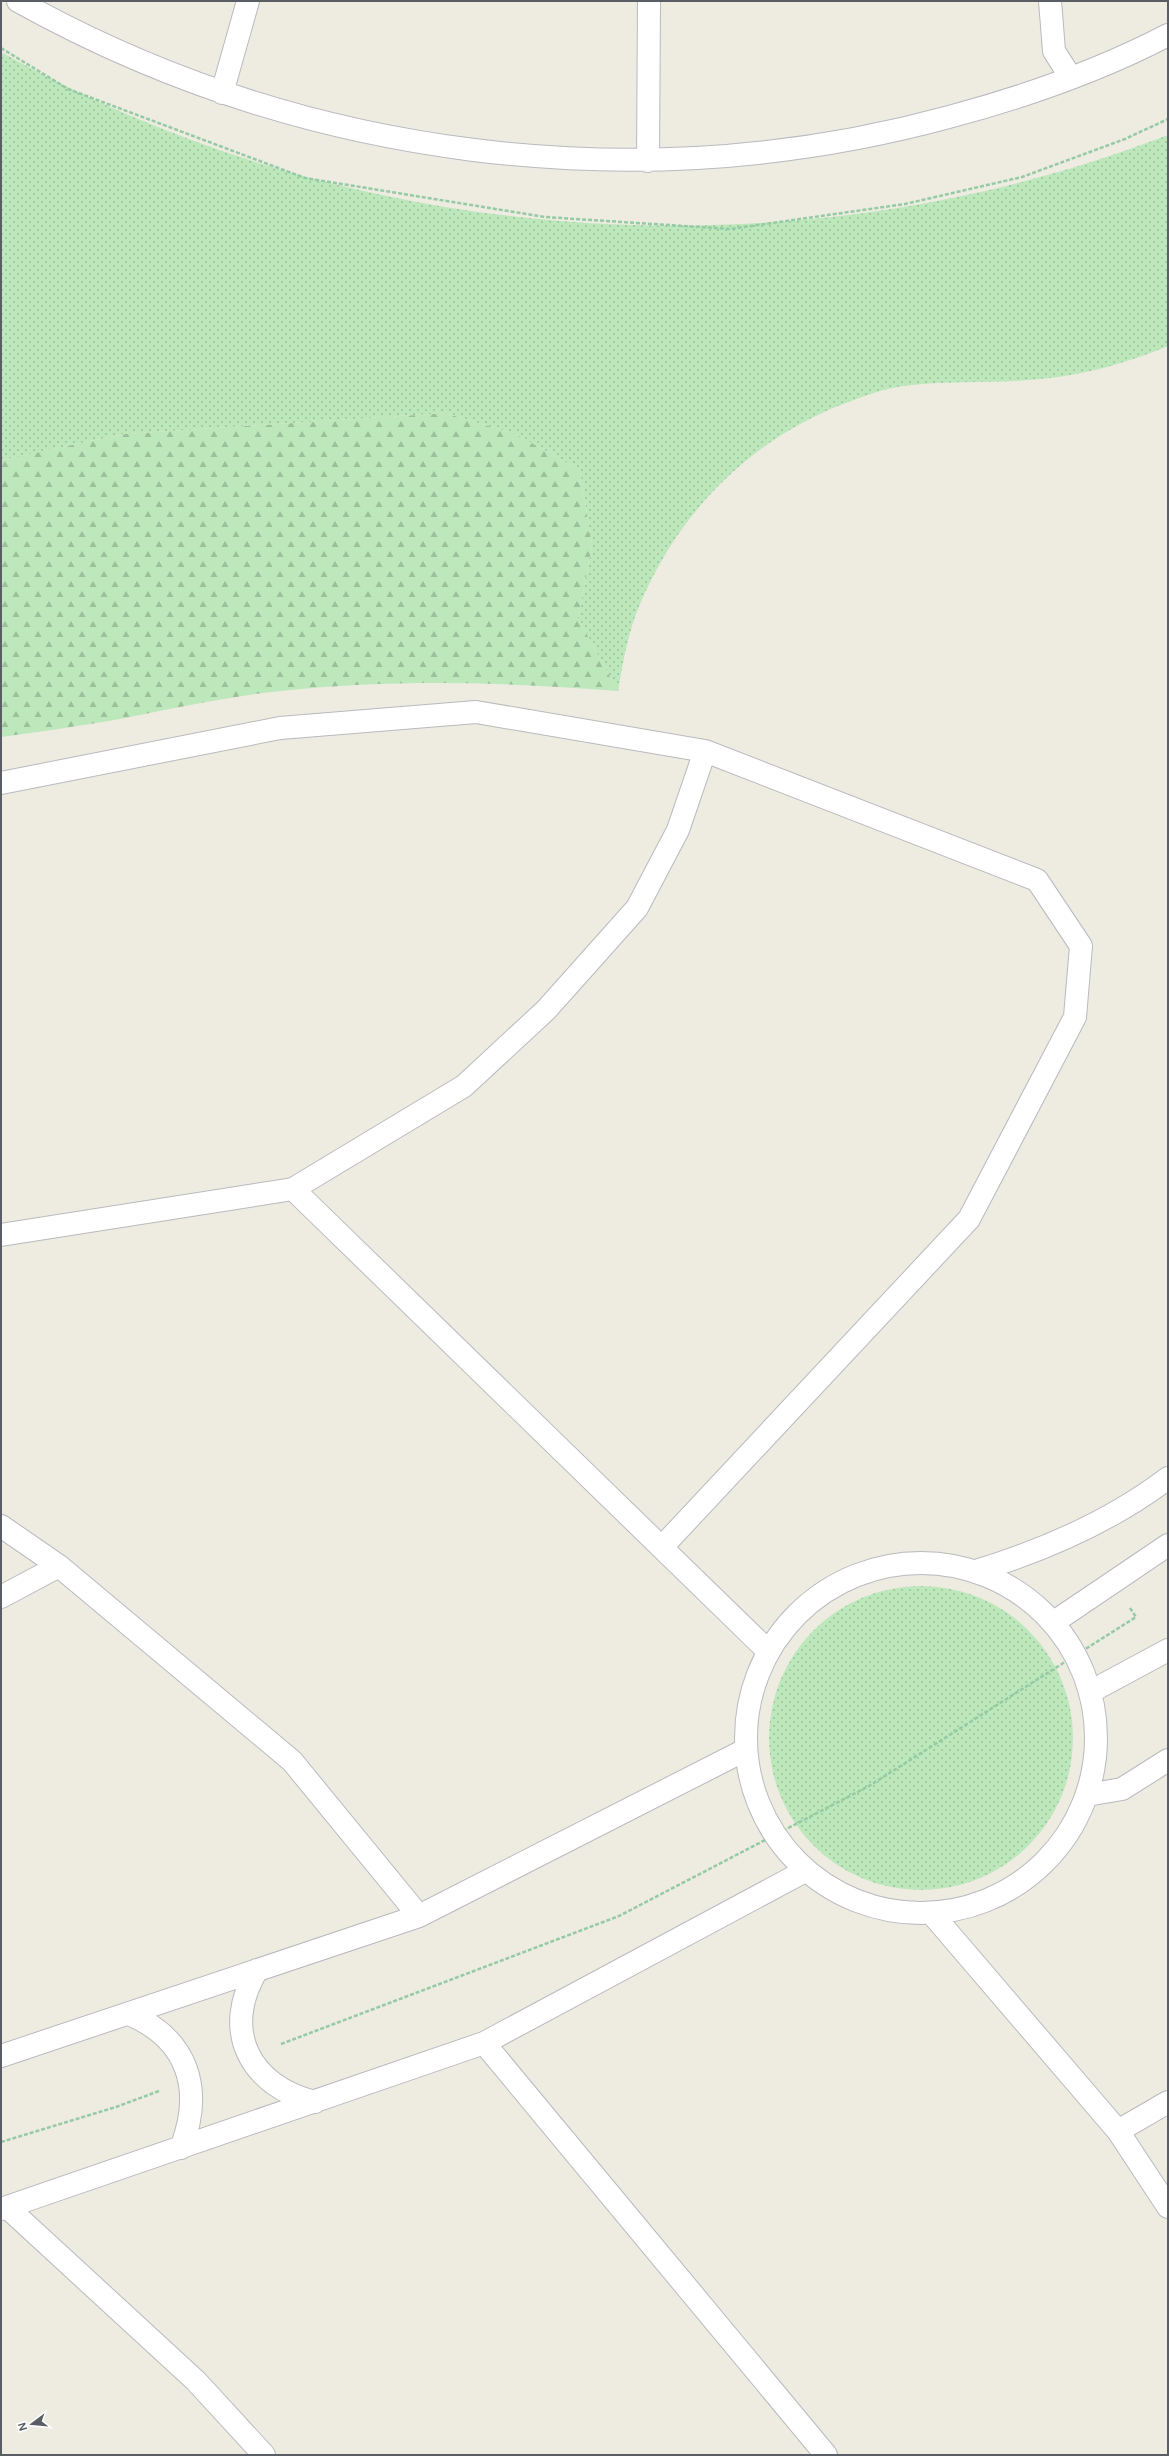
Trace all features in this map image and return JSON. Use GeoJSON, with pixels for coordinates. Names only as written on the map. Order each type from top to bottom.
{"type":"FeatureCollection","features":[{"type":"Feature","properties":{"kind":"street"},"geometry":{"type":"LineString","coordinates":[[18,1],[62,26],[141,62],[222,93],[305,119],[390,138],[476,152],[562,159],[648,161],[735,156],[805,147],[906,129],[989,106],[1071,78],[1168,35]]}},
{"type":"Feature","properties":{"kind":"street"},"geometry":{"type":"LineString","coordinates":[[222,93],[248,1]]}},
{"type":"Feature","properties":{"kind":"street"},"geometry":{"type":"LineString","coordinates":[[648,161],[649,1]]}},
{"type":"Feature","properties":{"kind":"street"},"geometry":{"type":"LineString","coordinates":[[1050,1],[1054,51],[1071,78]]}},
{"type":"Feature","properties":{"kind":"street"},"geometry":{"type":"LineString","coordinates":[[1,783],[280,728],[476,712],[705,751],[1037,880],[1080,946],[1075,1017],[969,1219],[662,1547]]}},
{"type":"Feature","properties":{"kind":"street"},"geometry":{"type":"LineString","coordinates":[[1,1235],[293,1189],[464,1086],[546,1010],[637,908],[678,830],[705,751]]}},
{"type":"Feature","properties":{"kind":"street"},"geometry":{"type":"LineString","coordinates":[[293,1189],[768,1650]]}},
{"type":"Feature","properties":{"kind":"street"},"geometry":{"type":"LineString","coordinates":[[976,1572],[1024,1556],[1070,1537],[1115,1514],[1168,1478]]}},
{"type":"Feature","properties":{"kind":"street"},"geometry":{"type":"LineString","coordinates":[[1,1526],[59,1566],[292,1761],[419,1916]]}},
{"type":"Feature","properties":{"kind":"street"},"geometry":{"type":"LineString","coordinates":[[1054,1622],[1168,1545]]}},
{"type":"Feature","properties":{"kind":"street"},"geometry":{"type":"LineString","coordinates":[[908,1562],[942,1563],[976,1572],[1007,1586],[1054,1622],[1075,1656],[1090,1692],[1096,1726],[1095,1761],[1087,1795],[1073,1826],[1053,1854],[1028,1878],[999,1896],[967,1909],[933,1915],[898,1913],[865,1906],[834,1891],[806,1871],[775,1834],[764,1816],[751,1784],[745,1750],[746,1716],[752,1688],[768,1650],[788,1622],[813,1598],[842,1580],[874,1568],[908,1562]]}},
{"type":"Feature","properties":{"kind":"street"},"geometry":{"type":"LineString","coordinates":[[1,1597],[59,1566]]}},
{"type":"Feature","properties":{"kind":"street"},"geometry":{"type":"LineString","coordinates":[[1090,1692],[1168,1650]]}},
{"type":"Feature","properties":{"kind":"street"},"geometry":{"type":"LineString","coordinates":[[1,2056],[419,1916],[745,1750]]}},
{"type":"Feature","properties":{"kind":"street"},"geometry":{"type":"LineString","coordinates":[[1087,1795],[1122,1788],[1168,1760]]}},
{"type":"Feature","properties":{"kind":"street"},"geometry":{"type":"LineString","coordinates":[[264,2455],[196,2381],[4,2208],[484,2043],[806,1871]]}},
{"type":"Feature","properties":{"kind":"street"},"geometry":{"type":"LineString","coordinates":[[933,1915],[1118,2132],[1168,2207]]}},
{"type":"Feature","properties":{"kind":"street"},"geometry":{"type":"LineString","coordinates":[[257,1970],[248,1985],[241,2020],[243,2038],[250,2056],[260,2073],[276,2087],[295,2097],[315,2102]]}},
{"type":"Feature","properties":{"kind":"street"},"geometry":{"type":"LineString","coordinates":[[129,2014],[148,2022],[165,2035],[178,2052],[189,2079],[192,2090],[192,2110],[188,2129],[181,2148]]}},
{"type":"Feature","properties":{"kind":"street"},"geometry":{"type":"LineString","coordinates":[[484,2043],[826,2455]]}},
{"type":"Feature","properties":{"kind":"street"},"geometry":{"type":"LineString","coordinates":[[1118,2132],[1168,2102]]}},
{"type":"Feature","properties":{"kind":"path"},"geometry":{"type":"LineString","coordinates":[[250,2056],[619,1916],[869,1786],[1136,1617],[1114,1581]]}},
{"type":"Feature","properties":{"kind":"path"},"geometry":{"type":"LineString","coordinates":[[1,2142],[116,2107],[189,2079]]}},
{"type":"Feature","properties":{"kind":"green space"},"geometry":{"type":"Polygon","coordinates":[[[1,52],[137,118],[279,169],[426,204],[576,222],[727,225],[877,211],[1025,181],[1168,135],[1168,346],[1137,358],[1073,375],[1006,381],[920,384],[887,389],[838,406],[805,421],[774,440],[745,461],[719,485],[695,512],[674,540],[656,571],[640,604],[632,625],[626,647],[618,691],[578,618],[592,545],[580,470],[516,434],[445,413],[124,434],[1,460],[1,52]]]}},
{"type":"Feature","properties":{"kind":"green space"},"geometry":{"type":"Polygon","coordinates":[[[445,413],[516,434],[580,470],[592,545],[578,618],[618,691],[450,683],[408,683],[324,687],[238,697],[109,721],[1,737],[1,460],[124,434],[445,413]]]}},
{"type":"Feature","properties":{"kind":"green space"},"geometry":{"type":"Polygon","coordinates":[[[921,1586],[951,1589],[979,1598],[993,1604],[1005,1612],[1028,1631],[1047,1654],[1055,1666],[1061,1680],[1070,1708],[1073,1738],[1070,1768],[1061,1796],[1055,1810],[1047,1822],[1028,1845],[1005,1864],[993,1872],[979,1878],[951,1887],[921,1890],[891,1887],[863,1878],[849,1872],[837,1864],[814,1845],[795,1822],[787,1810],[781,1796],[772,1768],[769,1738],[772,1708],[781,1680],[787,1666],[795,1654],[814,1631],[837,1612],[849,1604],[863,1598],[891,1589],[921,1586]]]}}]}
